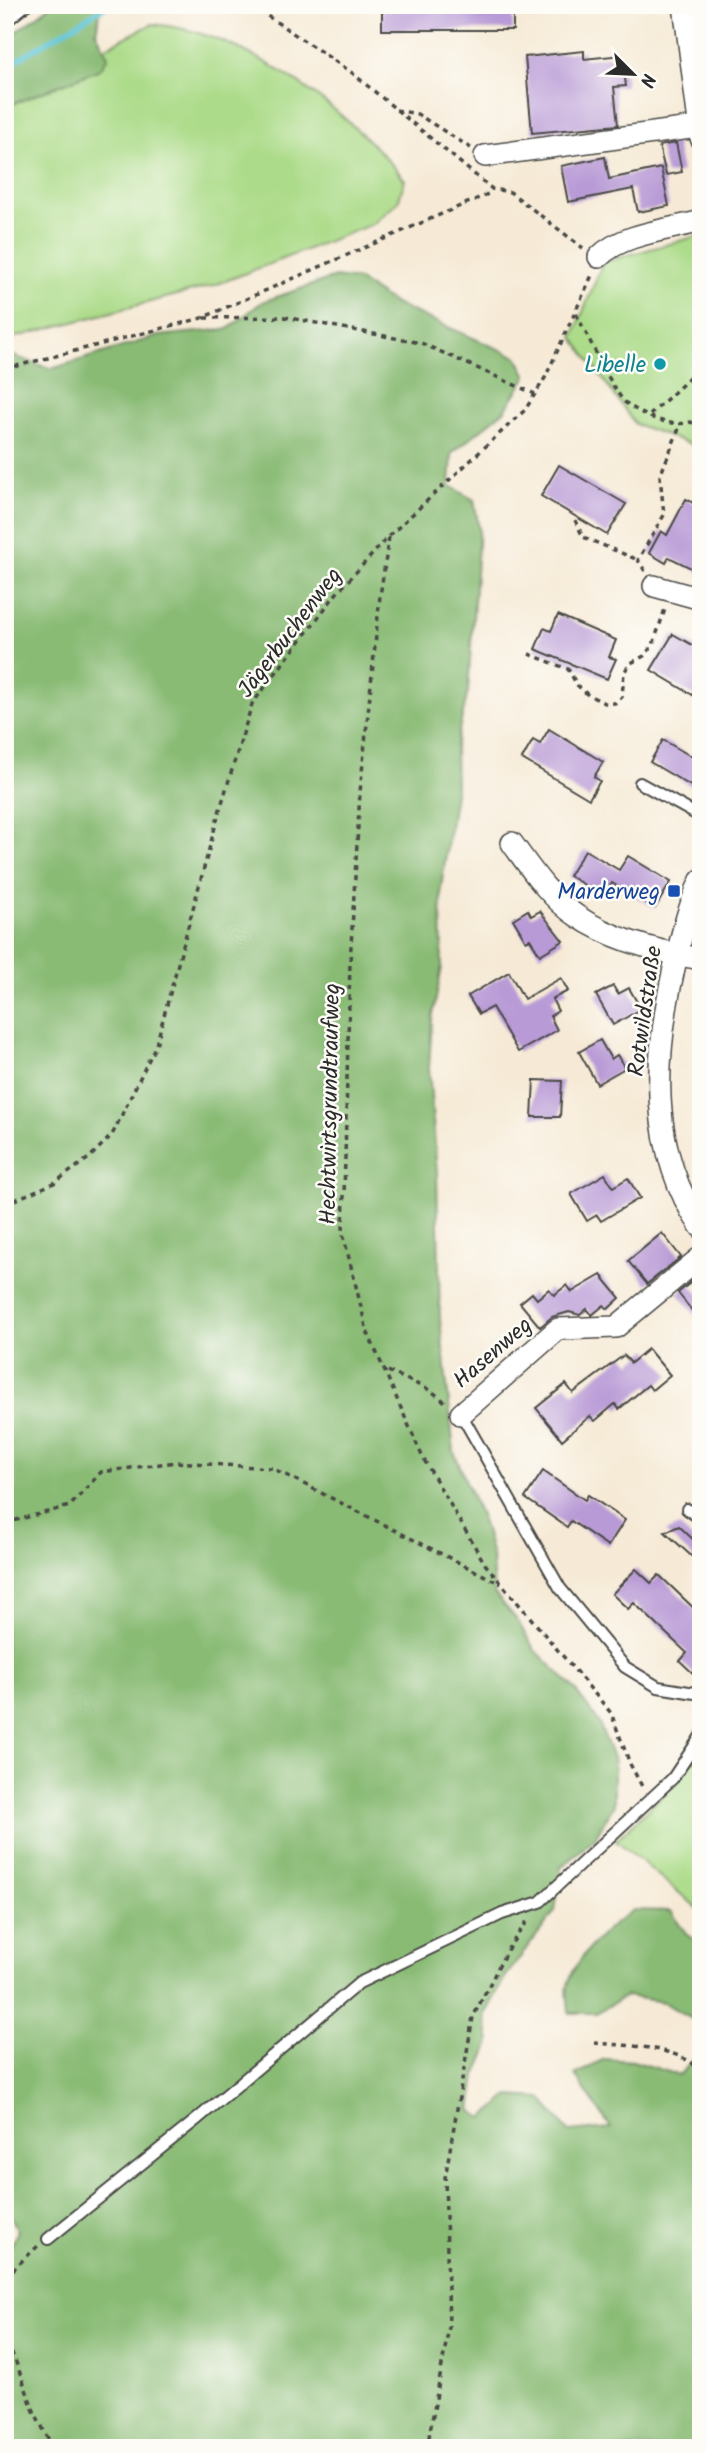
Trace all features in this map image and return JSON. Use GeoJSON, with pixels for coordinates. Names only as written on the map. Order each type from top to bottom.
{"type":"FeatureCollection","features":[{"type":"Feature","properties":{"kind":"street"},"geometry":{"type":"LineString","coordinates":[[485,156],[699,132],[696,66],[684,5]]}},
{"type":"Feature","properties":{"kind":"street"},"geometry":{"type":"LineString","coordinates":[[599,257],[612,247],[629,240],[701,221]]}},
{"type":"Feature","properties":{"kind":"street"},"geometry":{"type":"LineString","coordinates":[[662,589],[701,599]]}},
{"type":"Feature","properties":{"kind":"street"},"geometry":{"type":"LineString","coordinates":[[512,843],[542,884],[577,916],[625,940],[701,959]]}},
{"type":"Feature","properties":{"kind":"street","name":"Rotwildstraße"},"geometry":{"type":"LineString","coordinates":[[701,880],[685,920],[658,1067],[660,1118],[669,1162],[694,1203],[701,1227]]}},
{"type":"Feature","properties":{"kind":"street","name":"Hasenweg"},"geometry":{"type":"LineString","coordinates":[[461,1414],[558,1329],[616,1326],[701,1257]]}},
{"type":"Feature","properties":{"kind":"lane"},"geometry":{"type":"LineString","coordinates":[[5,22],[26,5]]}},
{"type":"Feature","properties":{"kind":"lane"},"geometry":{"type":"LineString","coordinates":[[640,783],[701,817]]}},
{"type":"Feature","properties":{"kind":"lane"},"geometry":{"type":"LineString","coordinates":[[461,1414],[560,1588],[625,1667],[658,1686],[701,1694]]}},
{"type":"Feature","properties":{"kind":"lane"},"geometry":{"type":"LineString","coordinates":[[687,1509],[701,1520]]}},
{"type":"Feature","properties":{"kind":"lane"},"geometry":{"type":"LineString","coordinates":[[48,2239],[196,2120],[359,1983],[502,1914],[540,1902],[673,1778],[701,1735]]}},
{"type":"Feature","properties":{"kind":"path"},"geometry":{"type":"LineString","coordinates":[[251,5],[351,72],[492,189],[510,192],[599,257]]}},
{"type":"Feature","properties":{"kind":"path"},"geometry":{"type":"LineString","coordinates":[[396,110],[417,114],[485,156]]}},
{"type":"Feature","properties":{"kind":"path"},"geometry":{"type":"LineString","coordinates":[[5,369],[202,318],[488,194],[492,189]]}},
{"type":"Feature","properties":{"kind":"path","name":"Jägerbuchenweg"},"geometry":{"type":"LineString","coordinates":[[5,1204],[54,1183],[89,1158],[111,1135],[156,1045],[218,816],[252,704],[336,594],[390,535],[526,410],[576,314],[599,257]]}},
{"type":"Feature","properties":{"kind":"path"},"geometry":{"type":"LineString","coordinates":[[576,314],[625,402],[680,426],[691,422],[701,427]]}},
{"type":"Feature","properties":{"kind":"path"},"geometry":{"type":"LineString","coordinates":[[202,318],[285,317],[421,343],[535,394]]}},
{"type":"Feature","properties":{"kind":"path"},"geometry":{"type":"LineString","coordinates":[[650,415],[701,367]]}},
{"type":"Feature","properties":{"kind":"path"},"geometry":{"type":"LineString","coordinates":[[638,560],[664,515],[660,476],[680,426]]}},
{"type":"Feature","properties":{"kind":"path"},"geometry":{"type":"LineString","coordinates":[[529,654],[568,669],[588,695],[605,703],[615,703],[622,696],[624,672],[653,645],[662,589],[638,560],[583,537],[575,520]]}},
{"type":"Feature","properties":{"kind":"path","name":"Hechtwirtsgrundtraufweg"},"geometry":{"type":"LineString","coordinates":[[390,535],[380,596],[360,792],[351,963],[343,1234],[367,1331],[423,1458],[485,1564],[611,1713],[630,1764],[650,1801]]}},
{"type":"Feature","properties":{"kind":"path"},"geometry":{"type":"LineString","coordinates":[[386,1370],[430,1390],[461,1414]]}},
{"type":"Feature","properties":{"kind":"path"},"geometry":{"type":"LineString","coordinates":[[5,1523],[70,1506],[101,1472],[176,1462],[272,1468],[502,1585]]}},
{"type":"Feature","properties":{"kind":"path"},"geometry":{"type":"LineString","coordinates":[[427,2448],[449,2327],[445,2178],[473,2017],[507,1950],[540,1902]]}},
{"type":"Feature","properties":{"kind":"path"},"geometry":{"type":"LineString","coordinates":[[594,2043],[648,2047],[693,2063],[701,2070]]}},
{"type":"Feature","properties":{"kind":"path"},"geometry":{"type":"LineString","coordinates":[[5,2277],[22,2258],[48,2239]]}},
{"type":"Feature","properties":{"kind":"path"},"geometry":{"type":"LineString","coordinates":[[5,2344],[14,2357],[33,2411],[53,2448]]}},
{"type":"Feature","properties":{"kind":"green space"},"geometry":{"type":"Polygon","coordinates":[[[52,5],[101,5],[96,32],[108,57],[100,69],[5,107],[5,40],[52,5]]]}},
{"type":"Feature","properties":{"kind":"green space"},"geometry":{"type":"Polygon","coordinates":[[[152,24],[187,30],[223,41],[292,78],[354,127],[405,180],[398,202],[373,224],[215,285],[5,340],[5,107],[100,69],[108,57],[104,48],[152,24]]]}},
{"type":"Feature","properties":{"kind":"green space"},"geometry":{"type":"Polygon","coordinates":[[[701,235],[701,448],[635,424],[573,337],[603,262],[701,235]]]}},
{"type":"Feature","properties":{"kind":"green space"},"geometry":{"type":"Polygon","coordinates":[[[335,277],[358,280],[395,304],[517,357],[527,376],[504,411],[452,453],[450,486],[474,500],[479,529],[468,691],[455,748],[456,787],[441,888],[442,967],[432,1020],[429,1068],[437,1174],[440,1319],[454,1452],[483,1523],[492,1556],[494,1593],[517,1620],[534,1649],[573,1687],[598,1721],[614,1760],[614,1805],[594,1839],[561,1867],[555,1911],[504,1979],[485,2015],[490,2043],[476,2076],[471,2110],[483,2118],[509,2096],[541,2098],[569,2132],[611,2128],[575,2075],[604,2059],[633,2061],[679,2075],[701,2052],[701,2448],[5,2448],[5,2258],[18,2231],[5,2204],[5,353],[51,369],[158,336],[228,329],[262,302],[335,277]]]}},
{"type":"Feature","properties":{"kind":"green space"},"geometry":{"type":"Polygon","coordinates":[[[701,1748],[701,1911],[616,1840],[676,1783],[701,1748]]]}},
{"type":"Feature","properties":{"kind":"green space"},"geometry":{"type":"Polygon","coordinates":[[[633,1910],[671,1911],[687,1935],[701,1944],[701,2037],[695,2021],[663,2002],[626,1996],[596,2013],[569,2013],[568,1985],[578,1964],[604,1933],[633,1910]]]}},
{"type":"Feature","properties":{"kind":"building"},"geometry":{"type":"Polygon","coordinates":[[[382,5],[513,5],[513,30],[382,30],[382,5]]]}},
{"type":"Feature","properties":{"kind":"building"},"geometry":{"type":"Polygon","coordinates":[[[584,51],[584,59],[622,55],[626,86],[614,87],[618,125],[532,133],[525,57],[584,51]]]}},
{"type":"Feature","properties":{"kind":"building"},"geometry":{"type":"Polygon","coordinates":[[[676,143],[682,172],[666,175],[659,146],[676,143]]]}},
{"type":"Feature","properties":{"kind":"building"},"geometry":{"type":"Polygon","coordinates":[[[605,157],[609,179],[661,168],[669,206],[638,212],[633,189],[568,202],[561,166],[605,157]]]}},
{"type":"Feature","properties":{"kind":"building"},"geometry":{"type":"Polygon","coordinates":[[[559,465],[626,504],[607,535],[541,496],[559,465]]]}},
{"type":"Feature","properties":{"kind":"building"},"geometry":{"type":"Polygon","coordinates":[[[686,499],[701,507],[701,573],[669,557],[666,563],[649,553],[661,531],[667,535],[686,499]]]}},
{"type":"Feature","properties":{"kind":"building"},"geometry":{"type":"Polygon","coordinates":[[[558,615],[616,640],[609,657],[616,659],[607,679],[535,649],[544,628],[551,631],[558,615]]]}},
{"type":"Feature","properties":{"kind":"building"},"geometry":{"type":"Polygon","coordinates":[[[673,634],[701,650],[701,700],[651,670],[673,634]]]}},
{"type":"Feature","properties":{"kind":"building"},"geometry":{"type":"Polygon","coordinates":[[[549,729],[603,762],[594,777],[600,781],[589,799],[522,759],[533,740],[540,744],[549,729]]]}},
{"type":"Feature","properties":{"kind":"building"},"geometry":{"type":"Polygon","coordinates":[[[663,740],[701,762],[701,792],[650,762],[663,740]]]}},
{"type":"Feature","properties":{"kind":"building"},"geometry":{"type":"Polygon","coordinates":[[[585,850],[619,870],[628,856],[671,882],[655,908],[612,883],[604,896],[569,876],[585,850]]]}},
{"type":"Feature","properties":{"kind":"building"},"geometry":{"type":"Polygon","coordinates":[[[528,910],[531,916],[540,911],[563,941],[540,955],[530,939],[526,941],[513,919],[528,910]]]}},
{"type":"Feature","properties":{"kind":"building"},"geometry":{"type":"Polygon","coordinates":[[[509,972],[524,999],[561,978],[568,991],[552,999],[558,1011],[550,1016],[557,1030],[518,1052],[492,1007],[479,1014],[468,996],[509,972]]]}},
{"type":"Feature","properties":{"kind":"building"},"geometry":{"type":"Polygon","coordinates":[[[613,986],[618,994],[629,988],[641,1009],[613,1025],[596,995],[613,986]]]}},
{"type":"Feature","properties":{"kind":"building"},"geometry":{"type":"Polygon","coordinates":[[[600,1040],[611,1059],[617,1055],[625,1068],[597,1084],[579,1052],[600,1040]]]}},
{"type":"Feature","properties":{"kind":"building"},"geometry":{"type":"Polygon","coordinates":[[[534,1080],[562,1081],[560,1117],[532,1117],[534,1080]]]}},
{"type":"Feature","properties":{"kind":"building"},"geometry":{"type":"Polygon","coordinates":[[[605,1174],[613,1187],[628,1178],[640,1198],[601,1221],[597,1215],[587,1221],[571,1194],[605,1174]]]}},
{"type":"Feature","properties":{"kind":"building"},"geometry":{"type":"Polygon","coordinates":[[[662,1233],[681,1257],[647,1284],[628,1261],[662,1233]]]}},
{"type":"Feature","properties":{"kind":"building"},"geometry":{"type":"Polygon","coordinates":[[[601,1275],[620,1298],[608,1309],[604,1305],[592,1315],[587,1309],[580,1315],[569,1312],[552,1317],[540,1327],[520,1303],[532,1293],[537,1299],[549,1289],[554,1295],[567,1285],[572,1292],[601,1275]]]}},
{"type":"Feature","properties":{"kind":"building"},"geometry":{"type":"Polygon","coordinates":[[[690,1283],[701,1297],[701,1322],[678,1293],[690,1283]]]}},
{"type":"Feature","properties":{"kind":"building"},"geometry":{"type":"Polygon","coordinates":[[[648,1349],[670,1375],[652,1390],[648,1385],[619,1409],[615,1404],[595,1421],[590,1416],[562,1440],[536,1408],[566,1384],[573,1393],[624,1355],[631,1363],[648,1349]]]}},
{"type":"Feature","properties":{"kind":"building"},"geometry":{"type":"Polygon","coordinates":[[[543,1471],[585,1500],[588,1495],[625,1520],[608,1546],[571,1521],[567,1527],[525,1498],[543,1471]]]}},
{"type":"Feature","properties":{"kind":"building"},"geometry":{"type":"Polygon","coordinates":[[[679,1526],[701,1547],[699,1563],[665,1532],[679,1526]]]}},
{"type":"Feature","properties":{"kind":"building"},"geometry":{"type":"Polygon","coordinates":[[[636,1569],[651,1583],[659,1575],[701,1615],[701,1681],[680,1661],[687,1653],[634,1603],[628,1609],[612,1594],[636,1569]]]}},
{"type":"Feature","properties":{"kind":"waterway"},"geometry":{"type":"LineString","coordinates":[[5,67],[108,5]]}},
{"type":"Feature","properties":{"kind":"place","name":"Libelle"},"geometry":{"type":"Point","coordinates":[660,364]}},
{"type":"Feature","properties":{"kind":"place","name":"Marderweg"},"geometry":{"type":"Point","coordinates":[674,891]}}]}
